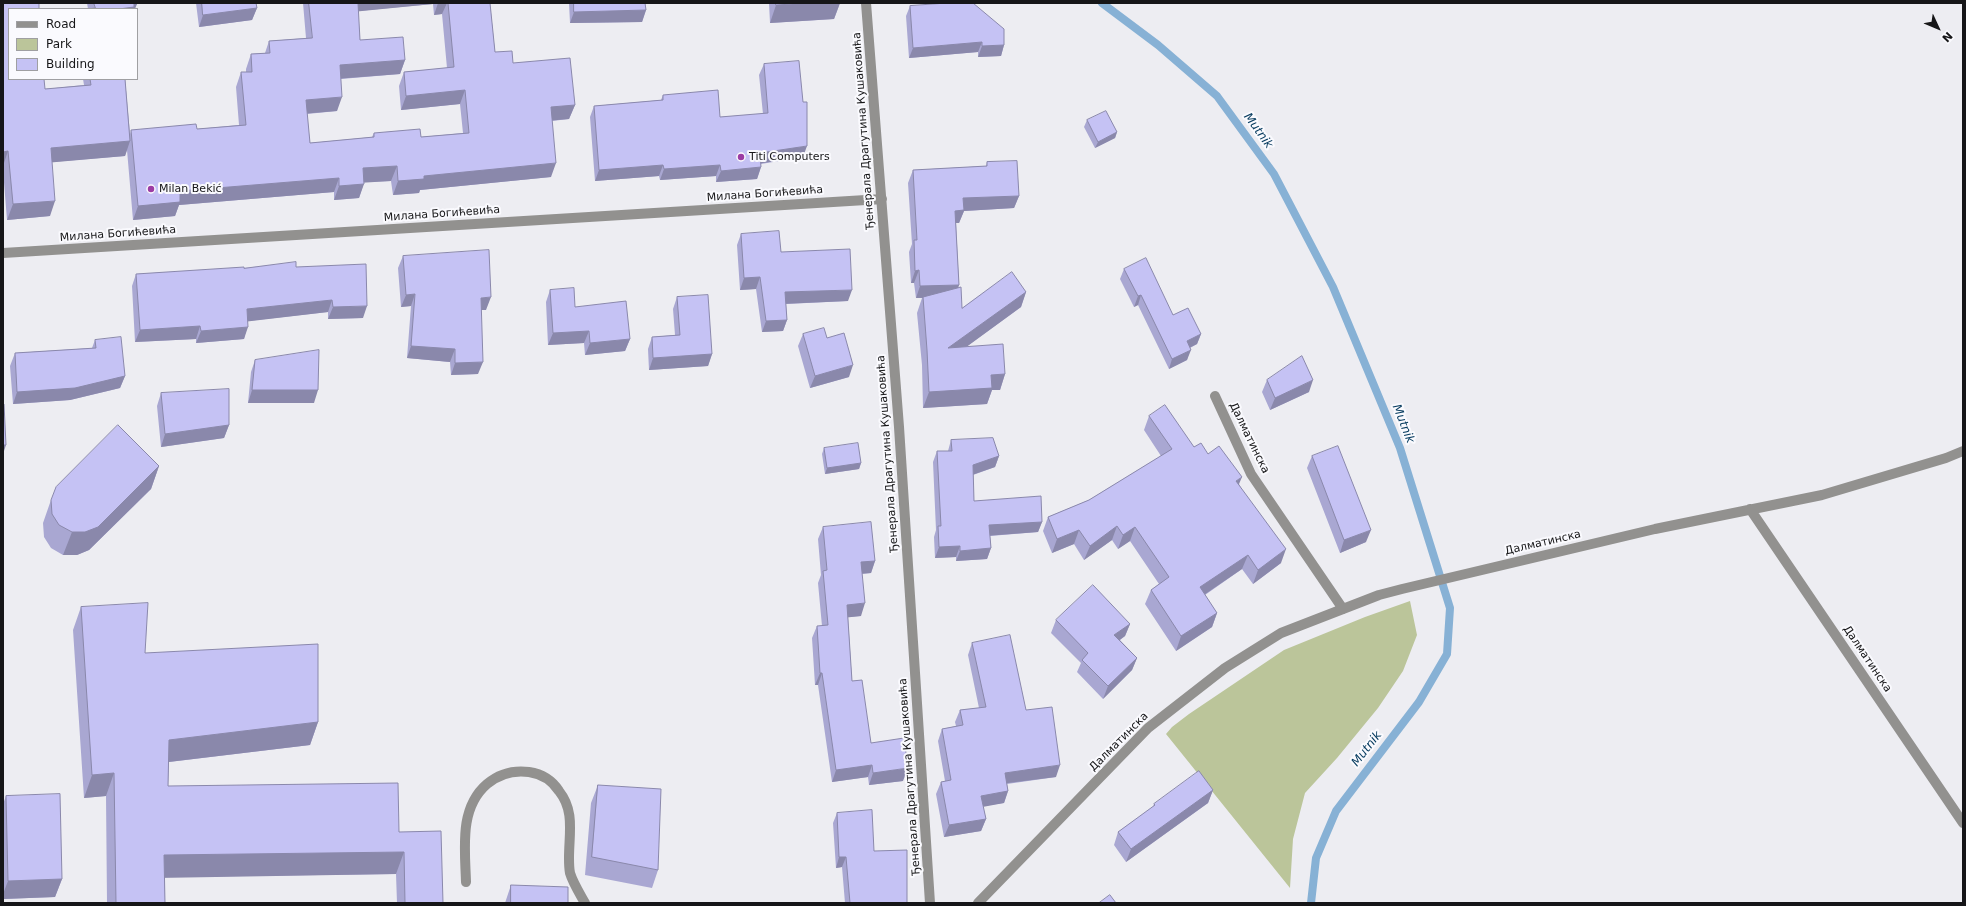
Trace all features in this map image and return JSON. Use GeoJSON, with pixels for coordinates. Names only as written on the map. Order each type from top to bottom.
{"type":"FeatureCollection","features":[{"type":"Feature","properties":{"kind":"street","name":"Ђенерала Драгутина Кушаковића"},"geometry":{"type":"LineString","coordinates":[[866,3],[899,427],[930,903]]}},
{"type":"Feature","properties":{"kind":"street","name":"Милана Богићевића"},"geometry":{"type":"LineString","coordinates":[[3,253],[882,199]]}},
{"type":"Feature","properties":{"kind":"street","name":"Далматинска"},"geometry":{"type":"LineString","coordinates":[[1215,396],[1251,474],[1343,609]]}},
{"type":"Feature","properties":{"kind":"street","name":"Далматинска"},"geometry":{"type":"LineString","coordinates":[[978,903],[1148,728],[1226,668],[1280,633],[1379,595],[1461,574],[1647,531],[1822,495],[1946,458],[1963,451]]}},
{"type":"Feature","properties":{"kind":"street","name":"Далматинска"},"geometry":{"type":"LineString","coordinates":[[1750,509],[1963,823]]}},
{"type":"Feature","properties":{"kind":"street"},"geometry":{"type":"LineString","coordinates":[[466,882],[464,832],[471,807],[479,792],[493,779],[506,773],[521,771],[540,774],[555,785],[565,798],[571,817],[570,872],[585,903]]}},
{"type":"Feature","properties":{"kind":"green space"},"geometry":{"type":"Polygon","coordinates":[[[1410,601],[1417,635],[1403,671],[1378,708],[1337,758],[1305,793],[1293,839],[1290,888],[1166,734],[1172,727],[1189,714],[1284,650],[1365,617],[1410,601]]]}},
{"type":"Feature","properties":{"kind":"building"},"geometry":{"type":"Polygon","coordinates":[[[3,3],[39,3],[39,8],[8,8],[8,80],[44,80],[45,89],[91,85],[90,80],[125,80],[130,141],[51,148],[55,201],[13,204],[8,151],[3,152],[3,3]]]}},
{"type":"Feature","properties":{"kind":"building"},"geometry":{"type":"Polygon","coordinates":[[[94,3],[137,3],[134,4],[134,7],[126,8],[95,8],[94,3]]]}},
{"type":"Feature","properties":{"kind":"building"},"geometry":{"type":"Polygon","coordinates":[[[202,3],[256,3],[257,8],[203,15],[202,3]]]}},
{"type":"Feature","properties":{"kind":"building"},"geometry":{"type":"Polygon","coordinates":[[[309,3],[358,3],[360,40],[403,37],[405,60],[340,65],[342,97],[306,100],[310,143],[374,137],[374,133],[420,129],[421,137],[469,133],[465,90],[406,96],[404,72],[454,67],[448,3],[490,3],[495,52],[512,51],[513,63],[570,58],[575,105],[551,107],[556,163],[424,176],[424,179],[398,181],[397,166],[363,168],[364,184],[339,186],[339,178],[180,191],[180,202],[138,206],[131,130],[196,124],[197,129],[246,125],[241,72],[252,72],[251,54],[270,53],[269,41],[312,38],[309,3]]]}},
{"type":"Feature","properties":{"kind":"building"},"geometry":{"type":"Polygon","coordinates":[[[574,3],[645,3],[646,10],[574,12],[574,3]]]}},
{"type":"Feature","properties":{"kind":"building"},"geometry":{"type":"Polygon","coordinates":[[[776,3],[810,3],[776,5],[776,3]]]}},
{"type":"Feature","properties":{"kind":"building"},"geometry":{"type":"Polygon","coordinates":[[[947,3],[973,3],[1004,29],[1004,45],[982,46],[982,42],[913,48],[910,6],[947,3]]]}},
{"type":"Feature","properties":{"kind":"building"},"geometry":{"type":"Polygon","coordinates":[[[799,61],[803,102],[807,102],[807,146],[760,153],[761,167],[721,171],[720,165],[664,169],[663,165],[599,170],[594,106],[663,100],[663,95],[718,90],[720,117],[768,113],[764,64],[799,61]]]}},
{"type":"Feature","properties":{"kind":"building"},"geometry":{"type":"Polygon","coordinates":[[[1106,111],[1117,132],[1098,142],[1087,120],[1106,111]]]}},
{"type":"Feature","properties":{"kind":"building"},"geometry":{"type":"Polygon","coordinates":[[[1017,161],[1019,196],[963,198],[964,210],[955,211],[959,285],[920,286],[919,270],[915,271],[914,240],[917,240],[913,170],[987,166],[987,162],[1017,161]]]}},
{"type":"Feature","properties":{"kind":"building"},"geometry":{"type":"Polygon","coordinates":[[[779,231],[781,252],[850,249],[852,290],[785,292],[787,320],[766,321],[760,277],[744,278],[741,234],[779,231]]]}},
{"type":"Feature","properties":{"kind":"building"},"geometry":{"type":"Polygon","coordinates":[[[489,250],[491,297],[481,298],[483,362],[455,363],[455,349],[411,346],[415,294],[406,295],[403,256],[489,250]]]}},
{"type":"Feature","properties":{"kind":"building"},"geometry":{"type":"Polygon","coordinates":[[[1146,258],[1173,315],[1188,308],[1201,334],[1187,341],[1191,350],[1172,359],[1141,295],[1138,296],[1124,269],[1146,258]]]}},
{"type":"Feature","properties":{"kind":"building"},"geometry":{"type":"Polygon","coordinates":[[[296,262],[296,267],[366,264],[367,306],[333,307],[332,300],[247,309],[248,327],[201,331],[200,326],[140,330],[136,274],[244,268],[296,262]]]}},
{"type":"Feature","properties":{"kind":"building"},"geometry":{"type":"Polygon","coordinates":[[[1012,272],[1026,292],[948,348],[1003,344],[1005,374],[991,375],[992,388],[929,392],[923,297],[961,287],[962,308],[1012,272]]]}},
{"type":"Feature","properties":{"kind":"building"},"geometry":{"type":"Polygon","coordinates":[[[574,288],[575,307],[626,301],[630,339],[590,343],[589,331],[553,333],[550,290],[574,288]]]}},
{"type":"Feature","properties":{"kind":"building"},"geometry":{"type":"Polygon","coordinates":[[[708,295],[712,354],[653,358],[652,337],[680,335],[677,297],[708,295]]]}},
{"type":"Feature","properties":{"kind":"building"},"geometry":{"type":"Polygon","coordinates":[[[824,328],[827,338],[844,333],[853,365],[815,376],[803,334],[824,328]]]}},
{"type":"Feature","properties":{"kind":"building"},"geometry":{"type":"Polygon","coordinates":[[[121,337],[125,376],[75,388],[17,392],[15,353],[96,348],[95,340],[121,337]]]}},
{"type":"Feature","properties":{"kind":"building"},"geometry":{"type":"Polygon","coordinates":[[[319,350],[318,390],[252,390],[255,360],[319,350]]]}},
{"type":"Feature","properties":{"kind":"building"},"geometry":{"type":"Polygon","coordinates":[[[1302,356],[1313,380],[1275,398],[1267,380],[1302,356]]]}},
{"type":"Feature","properties":{"kind":"building"},"geometry":{"type":"Polygon","coordinates":[[[229,389],[229,425],[165,434],[161,393],[229,389]]]}},
{"type":"Feature","properties":{"kind":"building"},"geometry":{"type":"Polygon","coordinates":[[[4,404],[6,445],[3,445],[4,404]]]}},
{"type":"Feature","properties":{"kind":"building"},"geometry":{"type":"Polygon","coordinates":[[[1165,405],[1194,447],[1201,443],[1208,454],[1219,446],[1242,477],[1236,481],[1286,549],[1258,570],[1248,555],[1200,587],[1217,613],[1181,636],[1151,590],[1169,577],[1135,527],[1123,535],[1117,526],[1090,546],[1079,530],[1057,539],[1048,517],[1089,500],[1172,449],[1149,416],[1165,405]]]}},
{"type":"Feature","properties":{"kind":"building"},"geometry":{"type":"Polygon","coordinates":[[[118,425],[159,466],[98,527],[85,532],[72,532],[59,525],[52,514],[51,500],[56,487],[118,425]]]}},
{"type":"Feature","properties":{"kind":"building"},"geometry":{"type":"Polygon","coordinates":[[[993,438],[999,456],[973,465],[974,501],[1041,496],[1042,522],[989,525],[991,548],[960,551],[960,546],[939,547],[938,526],[941,526],[937,451],[952,451],[951,440],[993,438]]]}},
{"type":"Feature","properties":{"kind":"building"},"geometry":{"type":"Polygon","coordinates":[[[858,443],[861,463],[827,468],[824,448],[858,443]]]}},
{"type":"Feature","properties":{"kind":"building"},"geometry":{"type":"Polygon","coordinates":[[[1338,446],[1371,530],[1344,540],[1312,456],[1338,446]]]}},
{"type":"Feature","properties":{"kind":"building"},"geometry":{"type":"Polygon","coordinates":[[[871,522],[875,561],[861,562],[865,603],[847,605],[852,681],[862,680],[871,743],[904,738],[908,768],[873,773],[872,765],[836,770],[822,673],[820,673],[817,626],[828,625],[823,571],[827,570],[823,527],[871,522]]]}},
{"type":"Feature","properties":{"kind":"building"},"geometry":{"type":"Polygon","coordinates":[[[1093,585],[1130,624],[1114,635],[1137,658],[1108,686],[1082,660],[1088,653],[1056,620],[1093,585]]]}},
{"type":"Feature","properties":{"kind":"building"},"geometry":{"type":"Polygon","coordinates":[[[148,603],[145,653],[318,644],[318,722],[169,740],[168,786],[398,783],[399,832],[441,831],[443,903],[405,903],[404,852],[164,855],[165,903],[116,903],[114,773],[92,775],[81,607],[148,603]]]}},
{"type":"Feature","properties":{"kind":"building"},"geometry":{"type":"Polygon","coordinates":[[[1010,635],[1026,710],[1052,707],[1060,765],[1005,773],[1008,791],[981,796],[986,819],[949,825],[941,782],[951,780],[942,729],[963,725],[960,710],[986,707],[972,643],[1010,635]]]}},
{"type":"Feature","properties":{"kind":"building"},"geometry":{"type":"Polygon","coordinates":[[[1199,771],[1213,790],[1131,849],[1118,832],[1199,771]]]}},
{"type":"Feature","properties":{"kind":"building"},"geometry":{"type":"Polygon","coordinates":[[[598,785],[661,789],[658,870],[592,857],[598,785]]]}},
{"type":"Feature","properties":{"kind":"building"},"geometry":{"type":"Polygon","coordinates":[[[60,794],[62,879],[8,881],[6,796],[60,794]]]}},
{"type":"Feature","properties":{"kind":"building"},"geometry":{"type":"Polygon","coordinates":[[[872,810],[874,851],[907,850],[907,903],[850,903],[846,857],[839,857],[837,813],[872,810]]]}},
{"type":"Feature","properties":{"kind":"building"},"geometry":{"type":"Polygon","coordinates":[[[511,885],[568,887],[568,903],[511,903],[511,885]]]}},
{"type":"Feature","properties":{"kind":"building"},"geometry":{"type":"Polygon","coordinates":[[[1110,895],[1116,903],[1099,903],[1110,895]]]}},
{"type":"Feature","properties":{"kind":"waterway","name":"Mutnik"},"geometry":{"type":"LineString","coordinates":[[1102,3],[1158,45],[1217,96],[1274,174],[1333,287],[1400,448],[1450,608],[1447,654],[1419,702],[1336,811],[1316,858],[1311,903]]}},
{"type":"Feature","properties":{"kind":"place","name":"Titi Computers"},"geometry":{"type":"Point","coordinates":[741,157]}},
{"type":"Feature","properties":{"kind":"place","name":"Milan Bekić"},"geometry":{"type":"Point","coordinates":[151,189]}}]}
